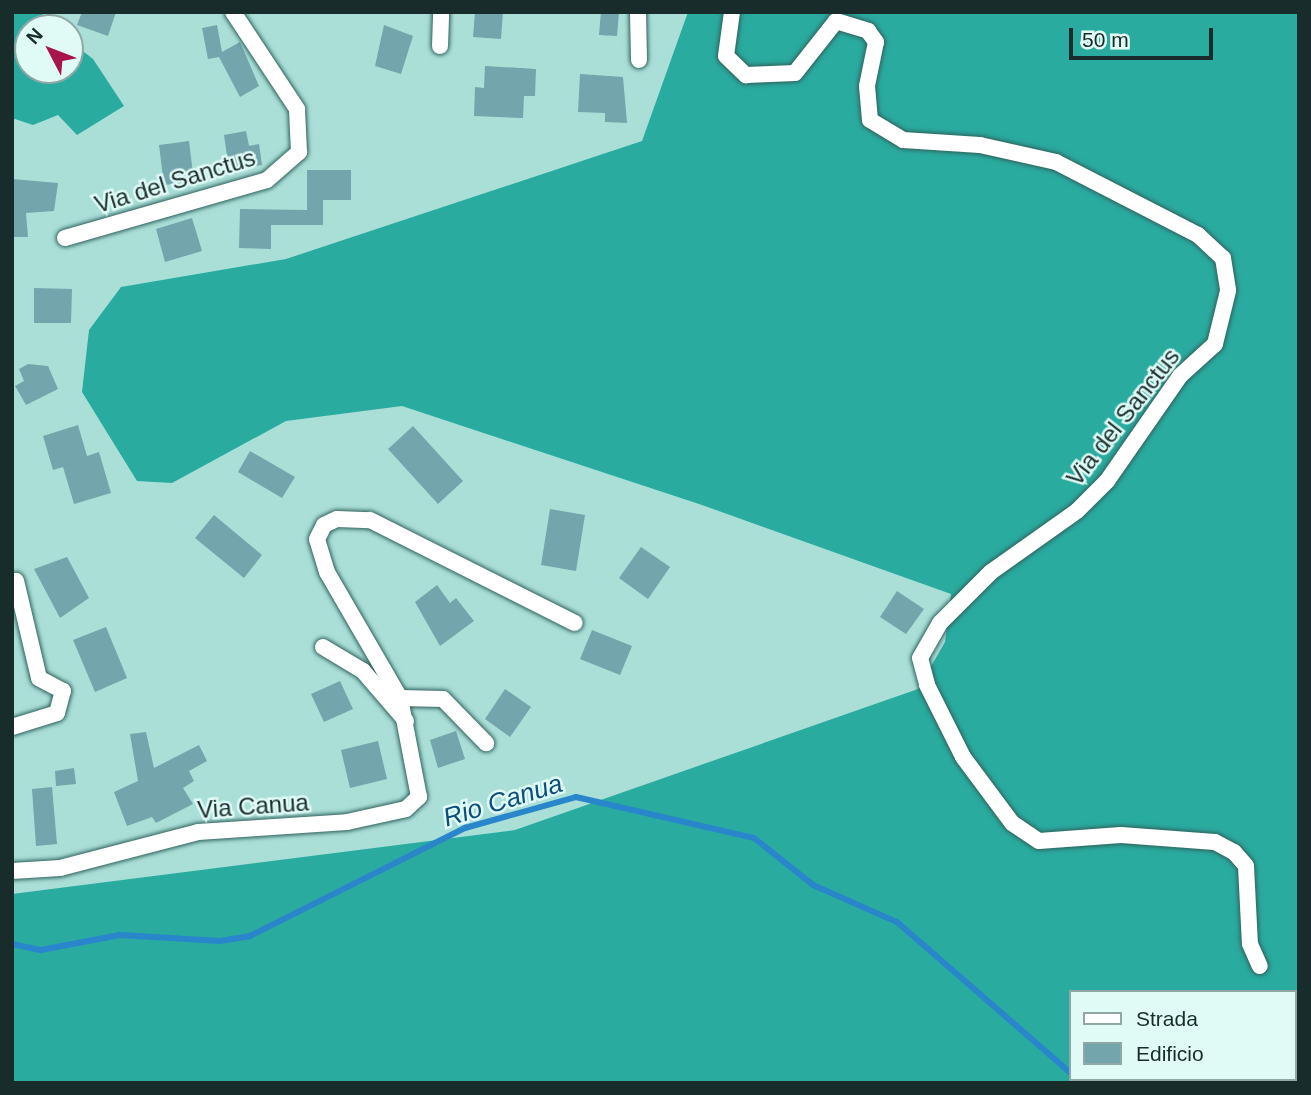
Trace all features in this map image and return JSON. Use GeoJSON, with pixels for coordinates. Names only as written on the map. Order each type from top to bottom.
{"type":"FeatureCollection","features":[{"type":"Feature","properties":{"kind":"street","name":"Via del Sanctus"},"geometry":{"type":"LineString","coordinates":[[65,238],[267,180],[299,152],[297,110],[233,12]]}},
{"type":"Feature","properties":{"kind":"street"},"geometry":{"type":"LineString","coordinates":[[440,46],[441,12]]}},
{"type":"Feature","properties":{"kind":"street"},"geometry":{"type":"LineString","coordinates":[[638,12],[639,60]]}},
{"type":"Feature","properties":{"kind":"street","name":"Via del Sanctus"},"geometry":{"type":"LineString","coordinates":[[732,12],[726,56],[746,75],[794,73],[836,20],[868,31],[876,42],[867,86],[870,120],[903,140],[980,145],[1056,162],[1198,235],[1223,258],[1228,291],[1215,344],[1181,376],[1107,481],[1077,511],[991,572],[940,623],[920,658],[927,685],[963,757],[1012,822],[1039,841],[1121,835],[1216,842],[1234,852],[1246,866],[1250,944],[1261,966]]}},
{"type":"Feature","properties":{"kind":"street","name":"Via Canua"},"geometry":{"type":"LineString","coordinates":[[12,871],[60,867],[198,832],[347,822],[406,809],[419,796],[400,698],[327,572],[317,539],[324,525],[337,519],[370,520],[576,623]]}},
{"type":"Feature","properties":{"kind":"street"},"geometry":{"type":"LineString","coordinates":[[12,727],[57,713],[63,691],[39,678],[16,581]]}},
{"type":"Feature","properties":{"kind":"street"},"geometry":{"type":"LineString","coordinates":[[323,647],[363,671],[406,721]]}},
{"type":"Feature","properties":{"kind":"street"},"geometry":{"type":"LineString","coordinates":[[400,698],[443,699],[486,743]]}},
{"type":"Feature","properties":{"kind":"shaded area"},"geometry":{"type":"Polygon","coordinates":[[[12,12],[42,14],[14,14],[14,84],[84,84],[84,52],[93,59],[124,106],[77,135],[58,115],[33,125],[12,118],[12,12]]]}},
{"type":"Feature","properties":{"kind":"shaded area"},"geometry":{"type":"Polygon","coordinates":[[[688,12],[1299,12],[1299,1083],[12,1083],[12,894],[515,830],[918,689],[945,642],[951,594],[702,505],[402,406],[286,421],[172,483],[137,481],[82,392],[89,330],[121,287],[286,259],[642,141],[688,12]]]}},
{"type":"Feature","properties":{"kind":"building"},"geometry":{"type":"Polygon","coordinates":[[[116,12],[108,36],[84,27],[84,14],[81,14],[116,12]]]}},
{"type":"Feature","properties":{"kind":"building"},"geometry":{"type":"Polygon","coordinates":[[[475,12],[503,12],[501,39],[473,37],[475,12]]]}},
{"type":"Feature","properties":{"kind":"building"},"geometry":{"type":"Polygon","coordinates":[[[601,12],[619,12],[617,36],[599,35],[601,12]]]}},
{"type":"Feature","properties":{"kind":"building"},"geometry":{"type":"Polygon","coordinates":[[[217,25],[222,52],[240,42],[259,86],[240,97],[219,57],[208,59],[202,28],[217,25]]]}},
{"type":"Feature","properties":{"kind":"building"},"geometry":{"type":"Polygon","coordinates":[[[384,25],[413,36],[401,74],[375,66],[384,25]]]}},
{"type":"Feature","properties":{"kind":"building"},"geometry":{"type":"Polygon","coordinates":[[[485,66],[536,69],[535,96],[524,96],[523,118],[474,116],[475,87],[484,88],[485,66]]]}},
{"type":"Feature","properties":{"kind":"building"},"geometry":{"type":"Polygon","coordinates":[[[580,74],[623,77],[627,123],[605,122],[605,113],[578,112],[580,74]]]}},
{"type":"Feature","properties":{"kind":"building"},"geometry":{"type":"Polygon","coordinates":[[[246,131],[249,146],[259,144],[262,165],[229,170],[224,135],[246,131]]]}},
{"type":"Feature","properties":{"kind":"building"},"geometry":{"type":"Polygon","coordinates":[[[189,141],[194,182],[164,185],[159,145],[189,141]]]}},
{"type":"Feature","properties":{"kind":"building"},"geometry":{"type":"Polygon","coordinates":[[[307,170],[351,170],[351,200],[323,200],[323,225],[271,225],[271,249],[239,248],[240,209],[307,210],[307,170]]]}},
{"type":"Feature","properties":{"kind":"building"},"geometry":{"type":"Polygon","coordinates":[[[12,179],[58,183],[54,211],[26,213],[28,237],[12,237],[12,179]]]}},
{"type":"Feature","properties":{"kind":"building"},"geometry":{"type":"Polygon","coordinates":[[[192,218],[202,251],[165,262],[156,229],[192,218]]]}},
{"type":"Feature","properties":{"kind":"building"},"geometry":{"type":"Polygon","coordinates":[[[34,288],[72,289],[71,323],[34,323],[34,288]]]}},
{"type":"Feature","properties":{"kind":"building"},"geometry":{"type":"Polygon","coordinates":[[[28,364],[48,366],[58,389],[26,405],[15,386],[24,381],[19,369],[28,364]]]}},
{"type":"Feature","properties":{"kind":"building"},"geometry":{"type":"Polygon","coordinates":[[[78,425],[87,456],[99,452],[111,493],[74,504],[63,467],[53,470],[43,436],[78,425]]]}},
{"type":"Feature","properties":{"kind":"building"},"geometry":{"type":"Polygon","coordinates":[[[413,426],[463,481],[438,504],[388,449],[413,426]]]}},
{"type":"Feature","properties":{"kind":"building"},"geometry":{"type":"Polygon","coordinates":[[[250,451],[295,477],[282,498],[238,472],[250,451]]]}},
{"type":"Feature","properties":{"kind":"building"},"geometry":{"type":"Polygon","coordinates":[[[550,509],[585,515],[576,571],[541,565],[550,509]]]}},
{"type":"Feature","properties":{"kind":"building"},"geometry":{"type":"Polygon","coordinates":[[[214,515],[262,555],[244,578],[195,538],[214,515]]]}},
{"type":"Feature","properties":{"kind":"building"},"geometry":{"type":"Polygon","coordinates":[[[641,547],[670,567],[648,599],[619,578],[641,547]]]}},
{"type":"Feature","properties":{"kind":"building"},"geometry":{"type":"Polygon","coordinates":[[[67,557],[89,598],[60,618],[34,569],[67,557]]]}},
{"type":"Feature","properties":{"kind":"building"},"geometry":{"type":"Polygon","coordinates":[[[437,585],[450,603],[456,598],[474,621],[440,646],[415,602],[437,585]]]}},
{"type":"Feature","properties":{"kind":"building"},"geometry":{"type":"Polygon","coordinates":[[[897,591],[924,609],[906,634],[880,617],[897,591]]]}},
{"type":"Feature","properties":{"kind":"building"},"geometry":{"type":"Polygon","coordinates":[[[106,627],[127,678],[95,692],[73,640],[106,627]]]}},
{"type":"Feature","properties":{"kind":"building"},"geometry":{"type":"Polygon","coordinates":[[[592,630],[632,646],[620,675],[580,659],[592,630]]]}},
{"type":"Feature","properties":{"kind":"building"},"geometry":{"type":"Polygon","coordinates":[[[340,681],[353,709],[324,722],[311,694],[340,681]]]}},
{"type":"Feature","properties":{"kind":"building"},"geometry":{"type":"Polygon","coordinates":[[[505,689],[531,707],[510,737],[485,719],[505,689]]]}},
{"type":"Feature","properties":{"kind":"building"},"geometry":{"type":"Polygon","coordinates":[[[456,731],[465,759],[438,768],[430,740],[456,731]]]}},
{"type":"Feature","properties":{"kind":"building"},"geometry":{"type":"Polygon","coordinates":[[[146,732],[154,768],[199,745],[207,761],[189,771],[194,781],[183,788],[193,804],[156,823],[152,817],[127,826],[114,792],[138,781],[130,734],[146,732]]]}},
{"type":"Feature","properties":{"kind":"building"},"geometry":{"type":"Polygon","coordinates":[[[378,741],[387,779],[350,788],[341,750],[378,741]]]}},
{"type":"Feature","properties":{"kind":"building"},"geometry":{"type":"Polygon","coordinates":[[[74,768],[76,784],[56,786],[55,771],[74,768]]]}},
{"type":"Feature","properties":{"kind":"building"},"geometry":{"type":"Polygon","coordinates":[[[52,787],[57,844],[36,846],[32,789],[52,787]]]}},
{"type":"Feature","properties":{"kind":"waterway","name":"Rio Canua"},"geometry":{"type":"LineString","coordinates":[[12,944],[41,950],[120,935],[220,941],[250,936],[465,828],[576,797],[754,838],[813,885],[897,922],[1070,1072]]}}]}
